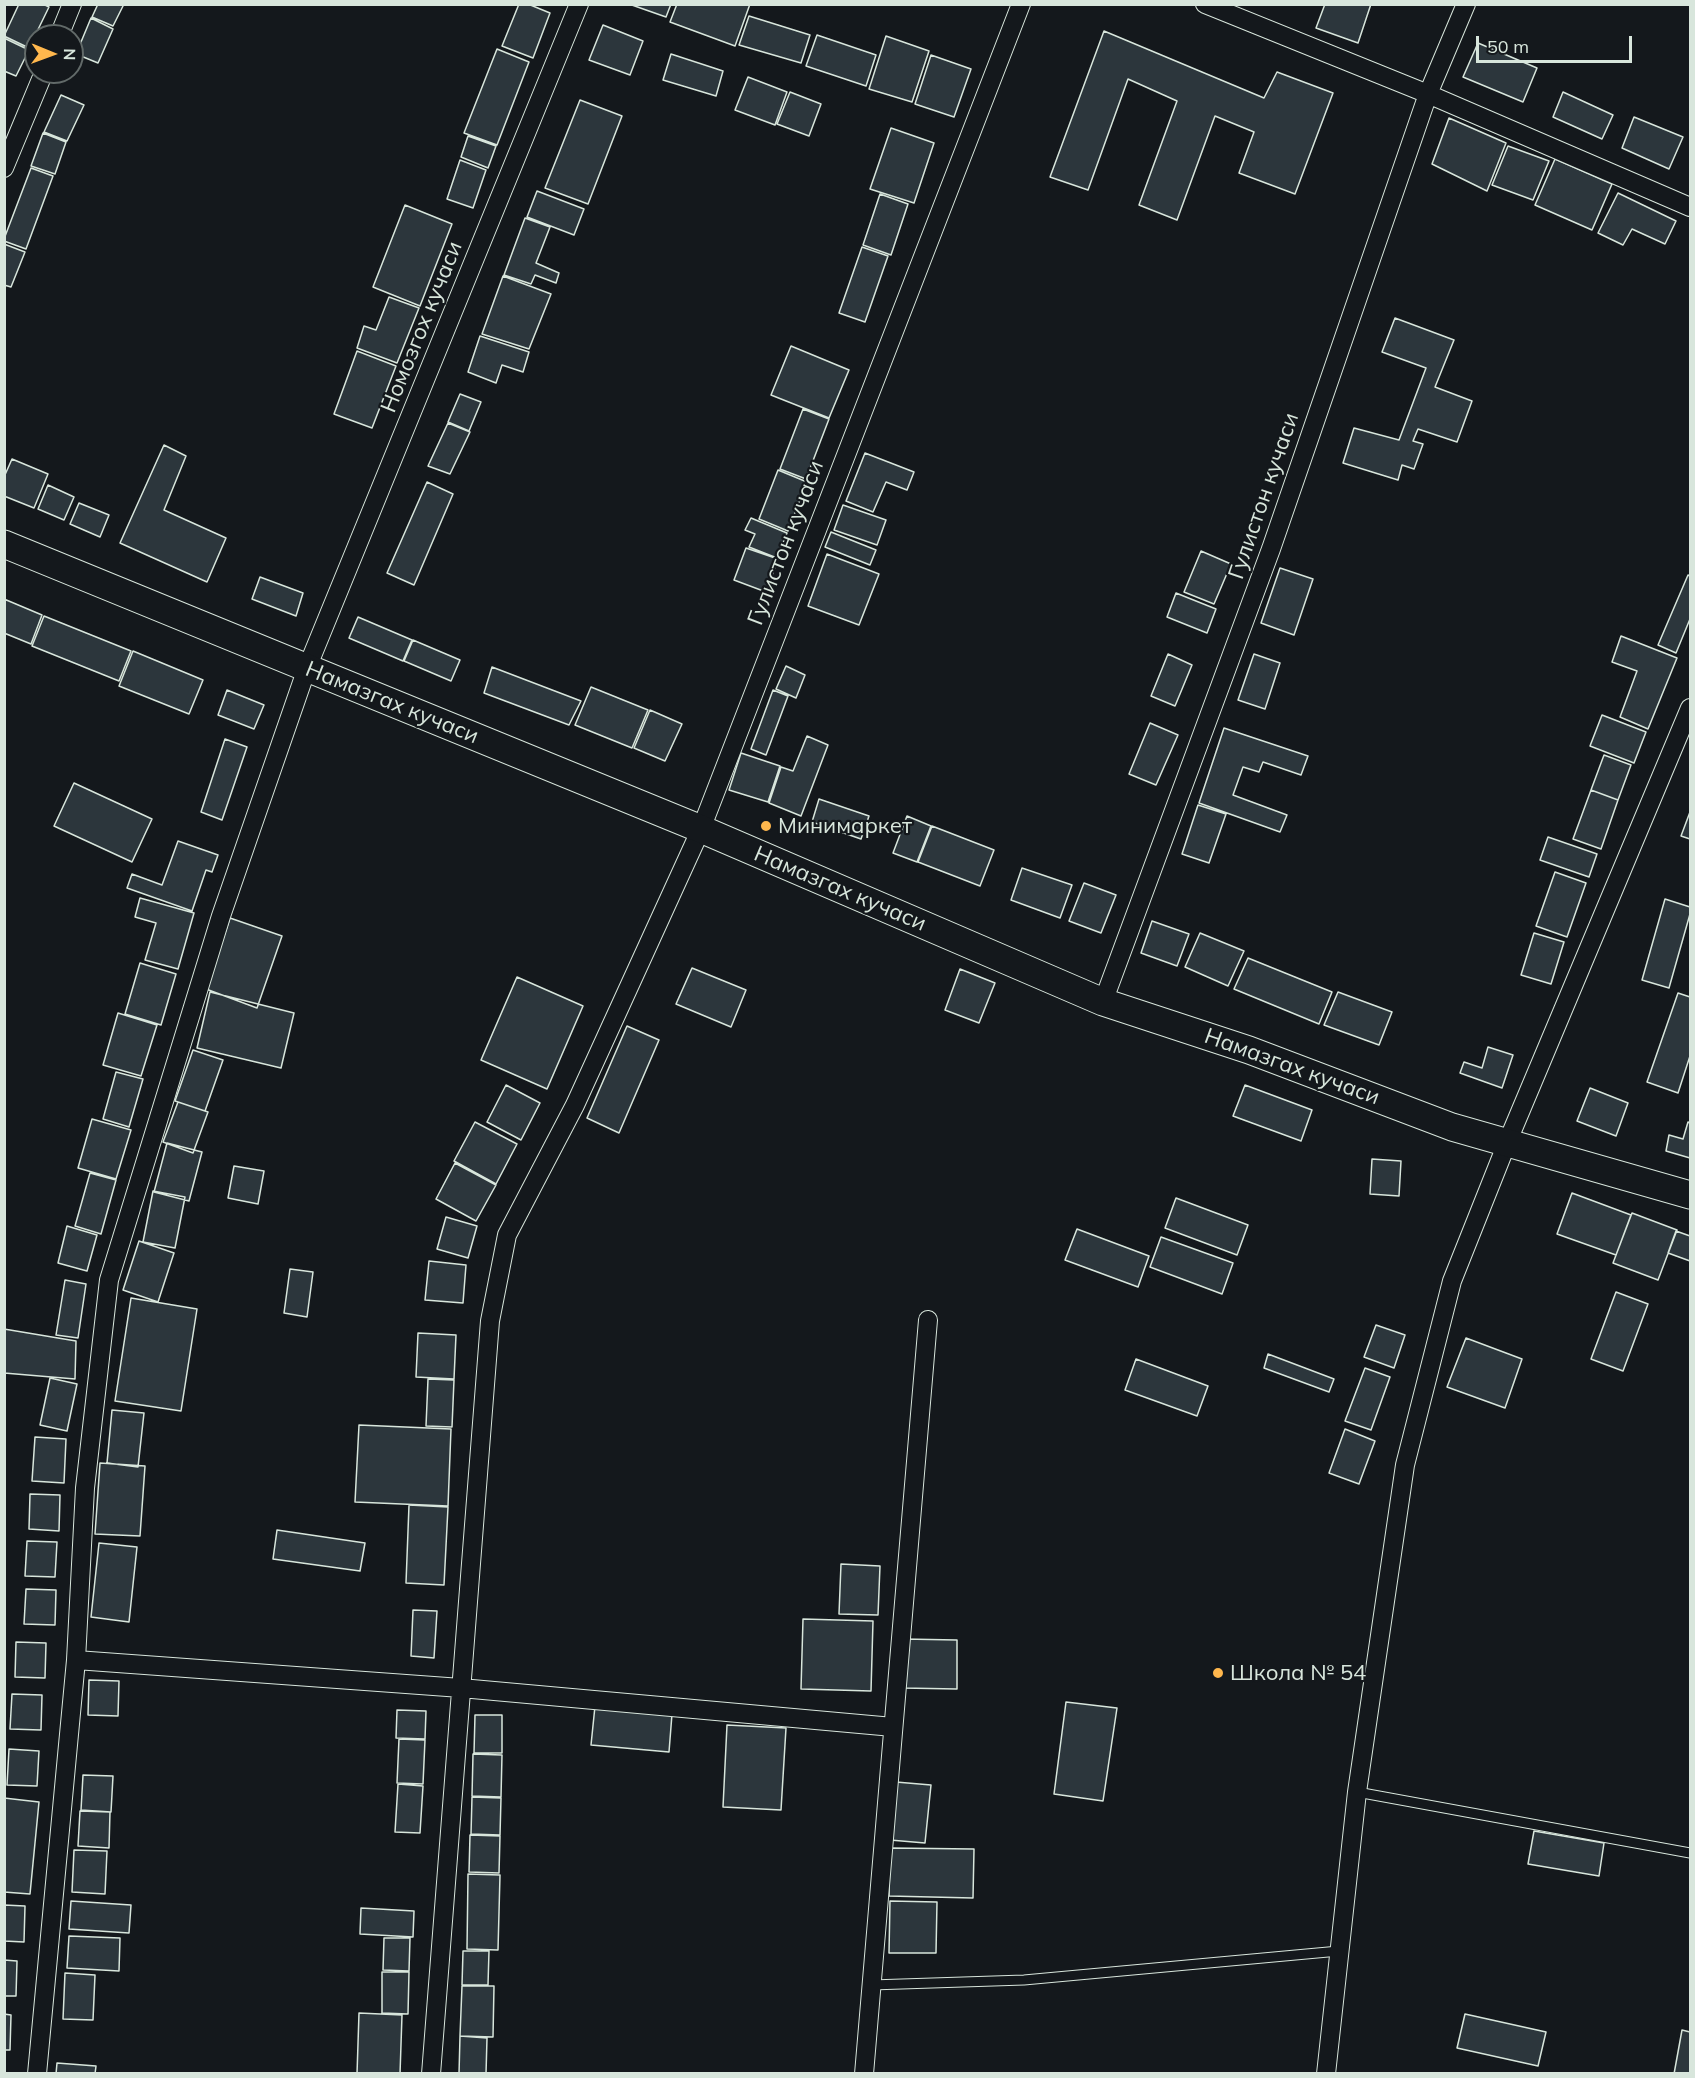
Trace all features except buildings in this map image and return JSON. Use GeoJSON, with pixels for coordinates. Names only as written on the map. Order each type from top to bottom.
{"type":"FeatureCollection","features":[{"type":"Feature","properties":{"kind":"street"},"geometry":{"type":"LineString","coordinates":[[64,24],[72,4]]}},
{"type":"Feature","properties":{"kind":"street","name":"Номозгох кучаси"},"geometry":{"type":"LineString","coordinates":[[37,2073],[76,1660],[85,1488],[109,1280],[221,916],[307,668],[579,4]]}},
{"type":"Feature","properties":{"kind":"street","name":"Гулистон кучаси"},"geometry":{"type":"LineString","coordinates":[[431,2073],[490,1321],[507,1235],[575,1105],[701,829],[1021,4]]}},
{"type":"Feature","properties":{"kind":"street"},"geometry":{"type":"LineString","coordinates":[[1204,4],[1428,94],[1690,207]]}},
{"type":"Feature","properties":{"kind":"street","name":"Гулистон кучаси"},"geometry":{"type":"LineString","coordinates":[[1103,1002],[1271,549],[1428,94],[1466,4]]}},
{"type":"Feature","properties":{"kind":"street"},"geometry":{"type":"LineString","coordinates":[[4,168],[39,84]]}},
{"type":"Feature","properties":{"kind":"street","name":"Намазгах кучаси"},"geometry":{"type":"LineString","coordinates":[[4,544],[701,829],[1103,1002],[1249,1050],[1452,1127],[1690,1195]]}},
{"type":"Feature","properties":{"kind":"street"},"geometry":{"type":"LineString","coordinates":[[1326,2073],[1357,1792],[1405,1465],[1452,1281],[1507,1143],[1690,708]]}},
{"type":"Feature","properties":{"kind":"street"},"geometry":{"type":"LineString","coordinates":[[864,2073],[928,1320]]}},
{"type":"Feature","properties":{"kind":"street"},"geometry":{"type":"LineString","coordinates":[[76,1660],[461,1688],[893,1727]]}},
{"type":"Feature","properties":{"kind":"lane"},"geometry":{"type":"LineString","coordinates":[[1357,1792],[1690,1853]]}},
{"type":"Feature","properties":{"kind":"lane"},"geometry":{"type":"LineString","coordinates":[[871,1985],[1024,1980],[1339,1951]]}},
{"type":"Feature","properties":{"kind":"place","name":"Минимаркет"},"geometry":{"type":"Point","coordinates":[766,826]}},
{"type":"Feature","properties":{"kind":"place","name":"Школа № 54"},"geometry":{"type":"Point","coordinates":[1218,1673]}}]}
